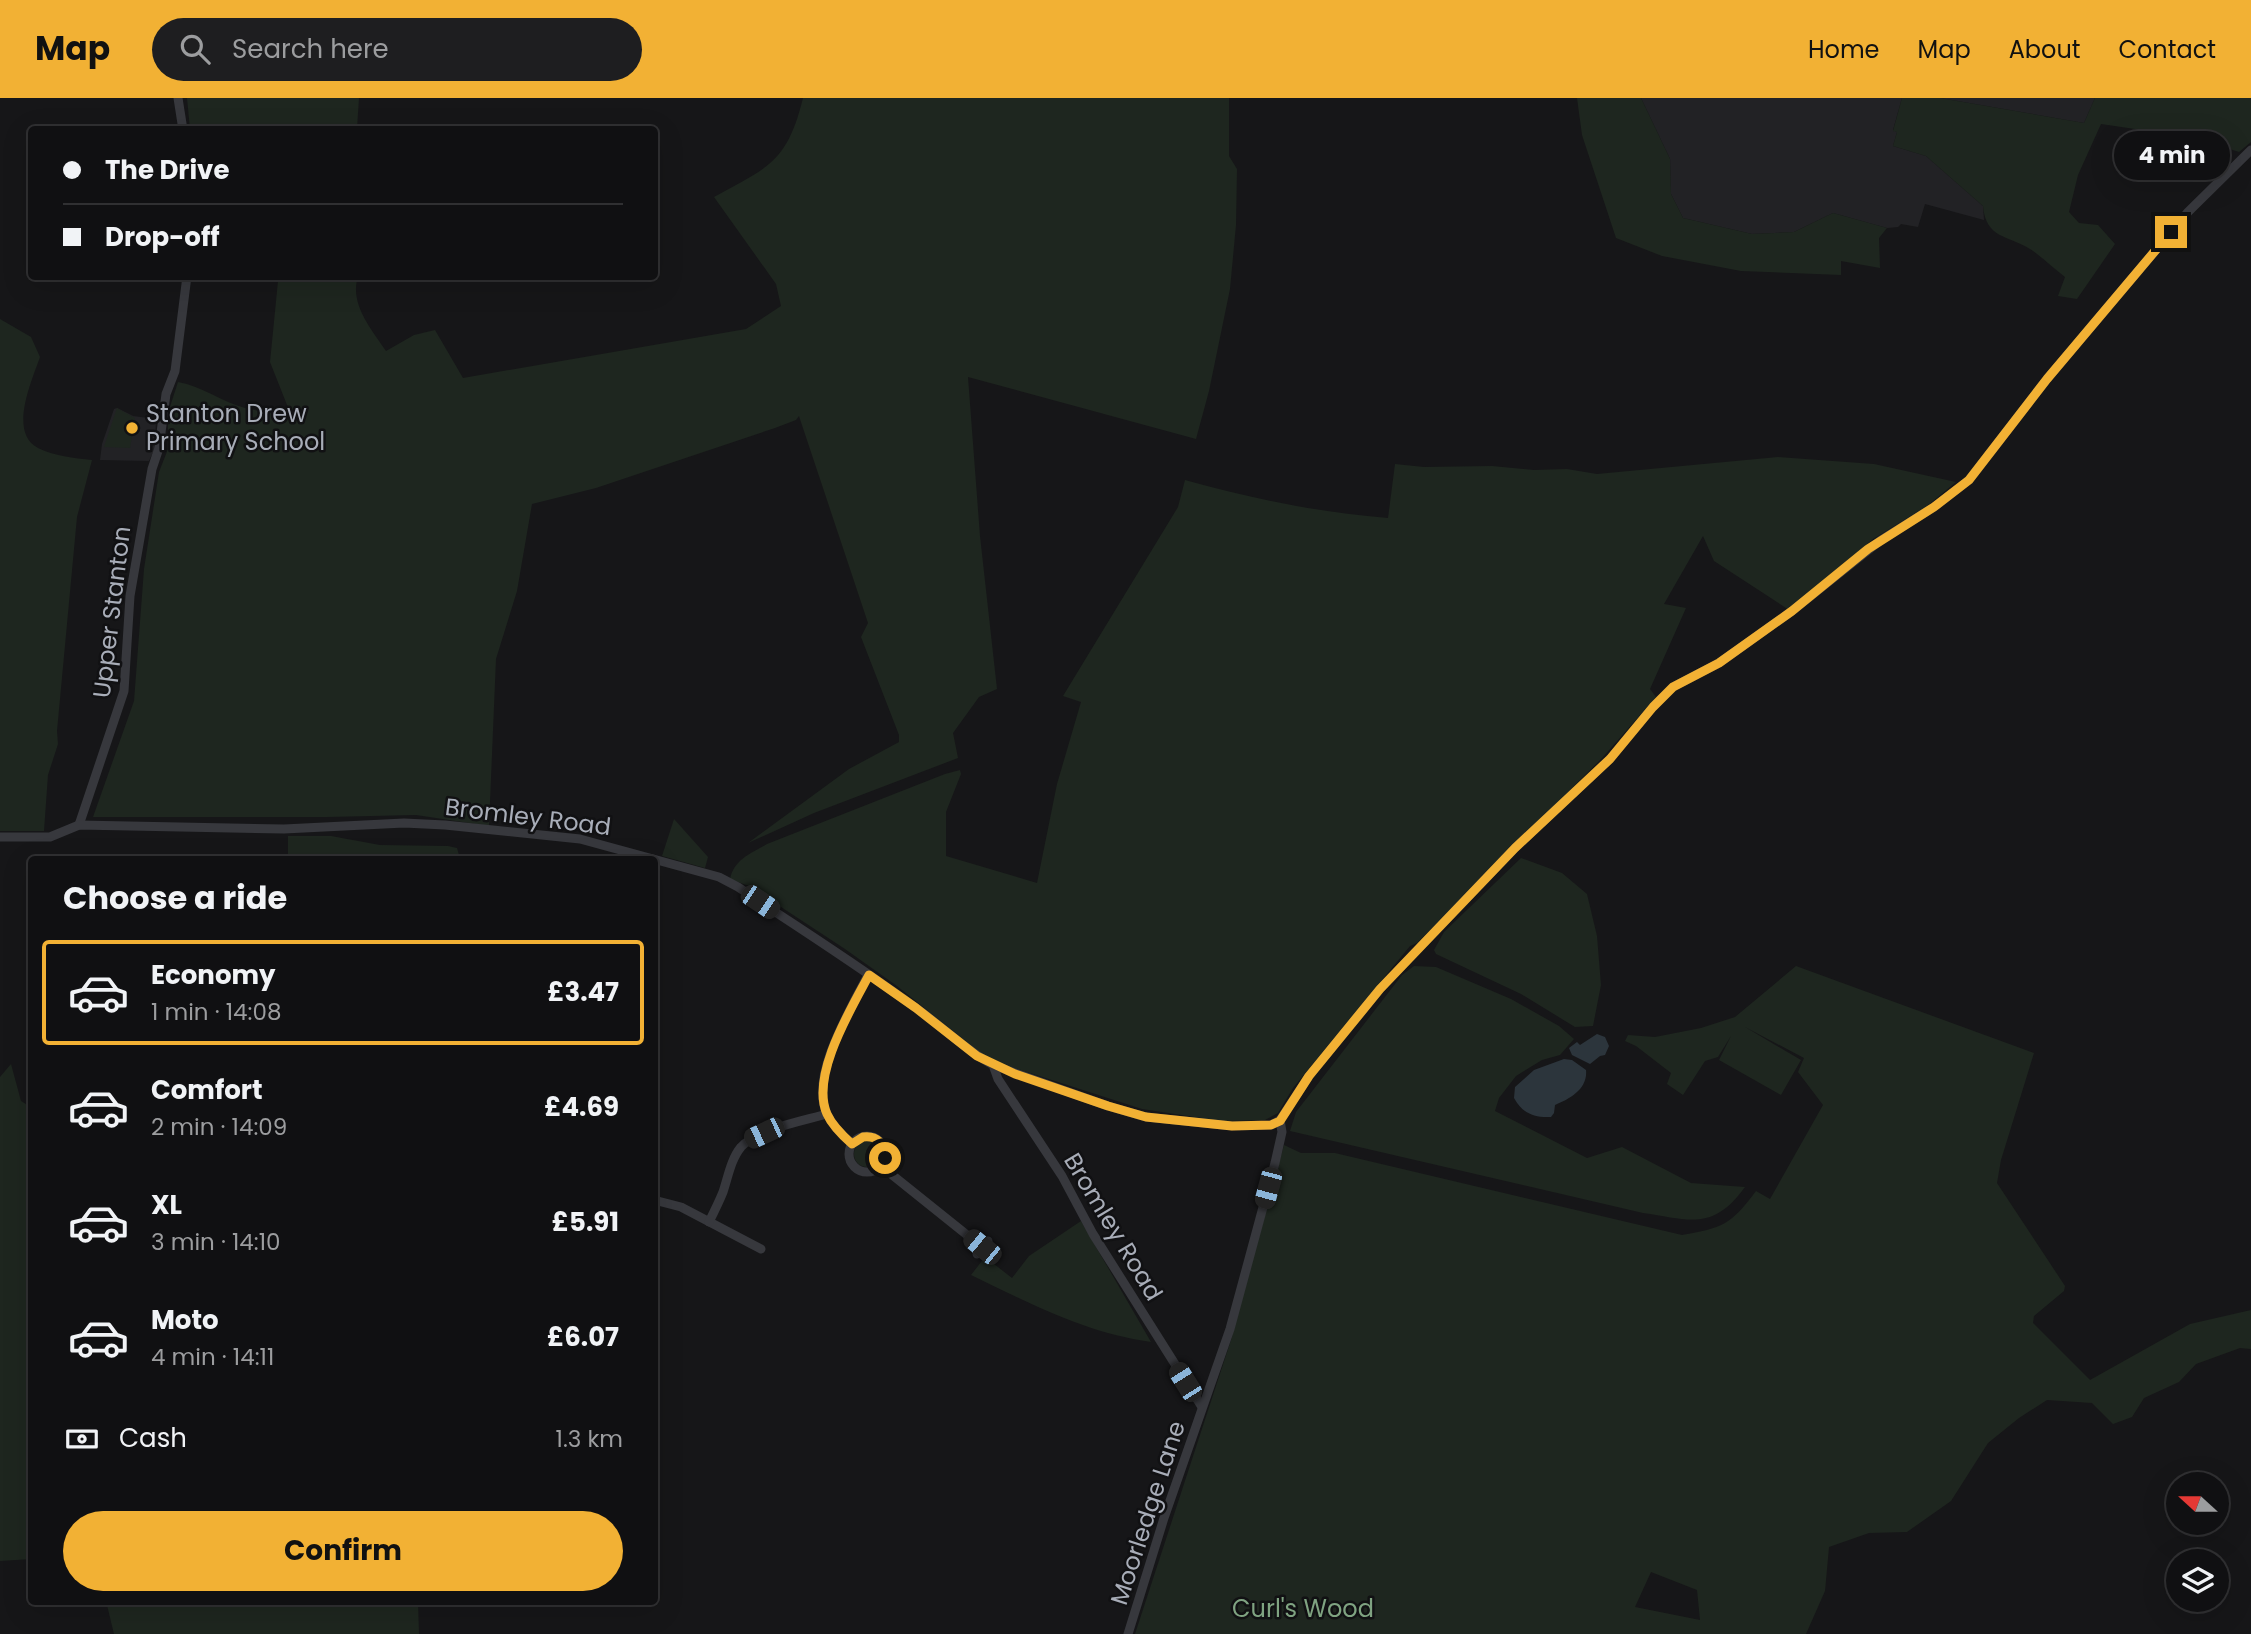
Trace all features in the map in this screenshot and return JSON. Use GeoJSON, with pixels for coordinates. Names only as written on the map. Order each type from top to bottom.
{"type":"FeatureCollection","features":[{"type":"Feature","properties":{"kind":"street"},"geometry":{"type":"LineString","coordinates":[[178,98],[182,126]]}},
{"type":"Feature","properties":{"kind":"street"},"geometry":{"type":"LineString","coordinates":[[1280,1121],[1309,1076],[1380,989],[1515,848],[1610,759],[1673,687],[1719,663],[1792,611],[1881,540],[1934,507],[1969,480],[2047,379],[2188,212],[2251,150]]}},
{"type":"Feature","properties":{"kind":"street","name":"Upper Stanton"},"geometry":{"type":"LineString","coordinates":[[79,825],[124,691],[130,596],[152,469],[159,448],[166,394],[175,372],[186,280]]}},
{"type":"Feature","properties":{"kind":"street","name":"Bromley Road"},"geometry":{"type":"LineString","coordinates":[[79,825],[284,829],[404,823],[547,834],[580,839],[642,856]]}},
{"type":"Feature","properties":{"kind":"street"},"geometry":{"type":"LineString","coordinates":[[0,838],[50,837],[79,825]]}},
{"type":"Feature","properties":{"kind":"street","name":"Bromley Road"},"geometry":{"type":"LineString","coordinates":[[658,860],[719,877],[738,887],[869,975],[977,1056],[993,1065],[1146,1117],[1232,1126],[1271,1125],[1280,1121]]}},
{"type":"Feature","properties":{"kind":"street"},"geometry":{"type":"LineString","coordinates":[[852,1144],[827,1114],[824,1083],[830,1052],[869,975]]}},
{"type":"Feature","properties":{"kind":"street","name":"Bromley Road"},"geometry":{"type":"LineString","coordinates":[[993,1065],[998,1079],[1062,1176],[1093,1234],[1202,1407]]}},
{"type":"Feature","properties":{"kind":"street"},"geometry":{"type":"LineString","coordinates":[[709,1222],[741,1147],[764,1133],[827,1114]]}},
{"type":"Feature","properties":{"kind":"street","name":"Moorledge Lane"},"geometry":{"type":"LineString","coordinates":[[1128,1634],[1164,1518],[1222,1354],[1280,1142],[1280,1121]]}},
{"type":"Feature","properties":{"kind":"street"},"geometry":{"type":"LineString","coordinates":[[863,1137],[872,1137],[879,1141],[885,1154],[881,1166],[870,1173],[854,1168],[848,1155],[852,1144],[863,1137]]}},
{"type":"Feature","properties":{"kind":"street"},"geometry":{"type":"LineString","coordinates":[[881,1166],[983,1247]]}},
{"type":"Feature","properties":{"kind":"street"},"geometry":{"type":"LineString","coordinates":[[658,1201],[681,1207],[761,1249]]}},
{"type":"Feature","properties":{"kind":"shaded area"},"geometry":{"type":"Polygon","coordinates":[[[1641,98],[1902,98],[1893,130],[1897,132],[1893,146],[1926,156],[1983,206],[1984,220],[1925,204],[1918,227],[1901,224],[1887,228],[1833,213],[1794,232],[1752,234],[1683,218],[1671,194],[1670,159],[1641,98]]]}},
{"type":"Feature","properties":{"kind":"shaded area"},"geometry":{"type":"Polygon","coordinates":[[[1940,98],[2095,98],[2084,123],[1940,98]]]}},
{"type":"Feature","properties":{"kind":"shaded area","name":"Stanton Drew Primary School"},"geometry":{"type":"Polygon","coordinates":[[[114,409],[133,416],[156,419],[155,448],[149,461],[100,460],[102,444],[114,409]]]}},
{"type":"Feature","properties":{"kind":"shaded area"},"geometry":{"type":"Polygon","coordinates":[[[1597,1034],[1605,1037],[1609,1046],[1605,1055],[1590,1064],[1572,1055],[1569,1048],[1577,1042],[1580,1045],[1597,1034]]]}},
{"type":"Feature","properties":{"kind":"shaded area"},"geometry":{"type":"Polygon","coordinates":[[[1564,1059],[1572,1060],[1586,1070],[1581,1088],[1555,1105],[1551,1117],[1539,1117],[1525,1111],[1514,1098],[1515,1087],[1534,1070],[1564,1059]]]}},
{"type":"Feature","properties":{"kind":"green space"},"geometry":{"type":"Polygon","coordinates":[[[187,98],[359,98],[357,126],[190,126],[187,98]]]}},
{"type":"Feature","properties":{"kind":"green space"},"geometry":{"type":"Polygon","coordinates":[[[803,98],[1229,98],[1229,156],[1237,169],[1236,225],[1230,289],[1196,439],[968,377],[980,536],[997,689],[979,697],[953,733],[958,758],[814,813],[748,843],[849,769],[899,742],[899,735],[861,637],[868,623],[799,416],[796,420],[775,428],[596,488],[532,504],[517,591],[496,659],[489,826],[416,815],[93,817],[134,701],[144,569],[159,472],[168,449],[168,413],[178,382],[245,408],[289,410],[270,362],[278,281],[268,280],[357,280],[360,308],[386,351],[414,335],[435,330],[463,378],[746,329],[781,306],[776,284],[714,197],[773,161],[790,137],[803,98]]]}},
{"type":"Feature","properties":{"kind":"green space"},"geometry":{"type":"Polygon","coordinates":[[[1577,98],[1641,98],[1670,159],[1671,194],[1683,218],[1752,234],[1794,232],[1833,213],[1887,228],[1879,238],[1880,268],[1841,261],[1841,275],[1741,271],[1662,256],[1616,238],[1582,135],[1577,98]]]}},
{"type":"Feature","properties":{"kind":"green space"},"geometry":{"type":"Polygon","coordinates":[[[1902,98],[1940,98],[2084,123],[2095,98],[2251,98],[2251,142],[2239,152],[2196,138],[2101,124],[2078,175],[2069,212],[2079,223],[2098,225],[2115,244],[2077,299],[2058,296],[2065,277],[2030,249],[1993,230],[1985,217],[1983,206],[1926,156],[1893,146],[1897,132],[1893,131],[1902,98]]]}},
{"type":"Feature","properties":{"kind":"green space"},"geometry":{"type":"Polygon","coordinates":[[[0,319],[31,337],[40,357],[28,392],[23,419],[29,441],[51,453],[92,460],[77,517],[58,744],[48,775],[44,831],[0,831],[0,319]]]}},
{"type":"Feature","properties":{"kind":"green space"},"geometry":{"type":"Polygon","coordinates":[[[117,408],[135,418],[130,448],[104,447],[117,408]]]}},
{"type":"Feature","properties":{"kind":"green space"},"geometry":{"type":"Polygon","coordinates":[[[1778,457],[1874,464],[1956,482],[1927,506],[1873,539],[1789,610],[1714,561],[1703,536],[1664,604],[1686,608],[1650,689],[1656,697],[1603,757],[1417,943],[1410,946],[1293,1088],[1278,1113],[1265,1120],[1221,1121],[1142,1109],[1011,1067],[983,1055],[897,986],[845,949],[749,886],[730,879],[735,866],[767,844],[960,770],[961,774],[946,812],[946,856],[1037,883],[1057,784],[1081,702],[1063,696],[1178,507],[1185,480],[1285,504],[1388,518],[1395,464],[1424,467],[1567,469],[1597,474],[1778,457]]]}},
{"type":"Feature","properties":{"kind":"green space"},"geometry":{"type":"Polygon","coordinates":[[[674,819],[708,857],[705,868],[662,856],[674,819]]]}},
{"type":"Feature","properties":{"kind":"green space"},"geometry":{"type":"Polygon","coordinates":[[[288,836],[331,836],[380,845],[448,846],[457,848],[459,856],[288,856],[288,836]]]}},
{"type":"Feature","properties":{"kind":"green space"},"geometry":{"type":"Polygon","coordinates":[[[1521,858],[1562,873],[1587,894],[1597,936],[1601,985],[1593,1026],[1575,1027],[1521,994],[1436,954],[1434,950],[1444,932],[1521,858]]]}},
{"type":"Feature","properties":{"kind":"green space"},"geometry":{"type":"Polygon","coordinates":[[[1414,966],[1436,967],[1511,999],[1559,1026],[1574,1039],[1560,1055],[1542,1060],[1516,1076],[1499,1098],[1495,1111],[1587,1158],[1622,1147],[1691,1183],[1745,1187],[1722,1211],[1711,1216],[1700,1219],[1675,1218],[1643,1213],[1290,1131],[1296,1112],[1402,975],[1414,966]]]}},
{"type":"Feature","properties":{"kind":"green space","name":"Curl's Wood"},"geometry":{"type":"Polygon","coordinates":[[[1796,966],[2034,1053],[2001,1160],[1997,1183],[2065,1286],[2064,1291],[2034,1316],[2033,1323],[2090,1380],[2190,1324],[2251,1310],[2251,1349],[2240,1348],[2196,1364],[2179,1382],[2144,1398],[2132,1417],[2113,1424],[2092,1403],[2047,1400],[1988,1443],[1951,1501],[1907,1532],[1869,1533],[1829,1547],[1825,1591],[1806,1634],[1135,1634],[1231,1340],[1284,1145],[1301,1153],[1335,1153],[1682,1235],[1707,1230],[1732,1218],[1756,1191],[1770,1199],[1823,1105],[1798,1072],[1804,1058],[1745,1027],[1801,1060],[1781,1095],[1719,1060],[1731,1036],[1718,1057],[1705,1061],[1683,1095],[1667,1084],[1671,1073],[1636,1046],[1625,1041],[1628,1035],[1655,1037],[1701,1028],[1735,1017],[1796,966]],[[1651,1572],[1635,1607],[1700,1620],[1697,1590],[1651,1572]]]}},
{"type":"Feature","properties":{"kind":"green space"},"geometry":{"type":"Polygon","coordinates":[[[11,1064],[21,1101],[28,1105],[28,1559],[0,1561],[0,1077],[11,1064]]]}},
{"type":"Feature","properties":{"kind":"green space"},"geometry":{"type":"Polygon","coordinates":[[[867,1141],[876,1145],[880,1154],[876,1163],[867,1167],[858,1163],[854,1154],[858,1145],[867,1141]]]}},
{"type":"Feature","properties":{"kind":"green space"},"geometry":{"type":"Polygon","coordinates":[[[1081,1221],[1151,1342],[1127,1338],[1081,1324],[971,1275],[985,1257],[1012,1278],[1029,1256],[1081,1221]]]}},
{"type":"Feature","properties":{"kind":"green space"},"geometry":{"type":"Polygon","coordinates":[[[107,1605],[418,1605],[419,1634],[114,1634],[107,1605]]]}},
{"type":"Feature","properties":{"kind":"place","name":"Stanton Drew Primary School"},"geometry":{"type":"Point","coordinates":[132,428]}},
{"type":"Feature","properties":{"kind":"route"},"geometry":{"type":"LineString","coordinates":[[885,1158],[883,1147],[872,1137],[858,1138],[852,1144],[846,1139],[827,1114],[825,1101],[824,1083],[830,1052],[869,975],[977,1056],[1015,1074],[1146,1117],[1253,1127],[1280,1121],[1309,1076],[1380,989],[1515,848],[1610,759],[1673,687],[1719,663],[1792,611],[1868,549],[1934,507],[1969,480],[2047,379],[2171,232]]}}]}
